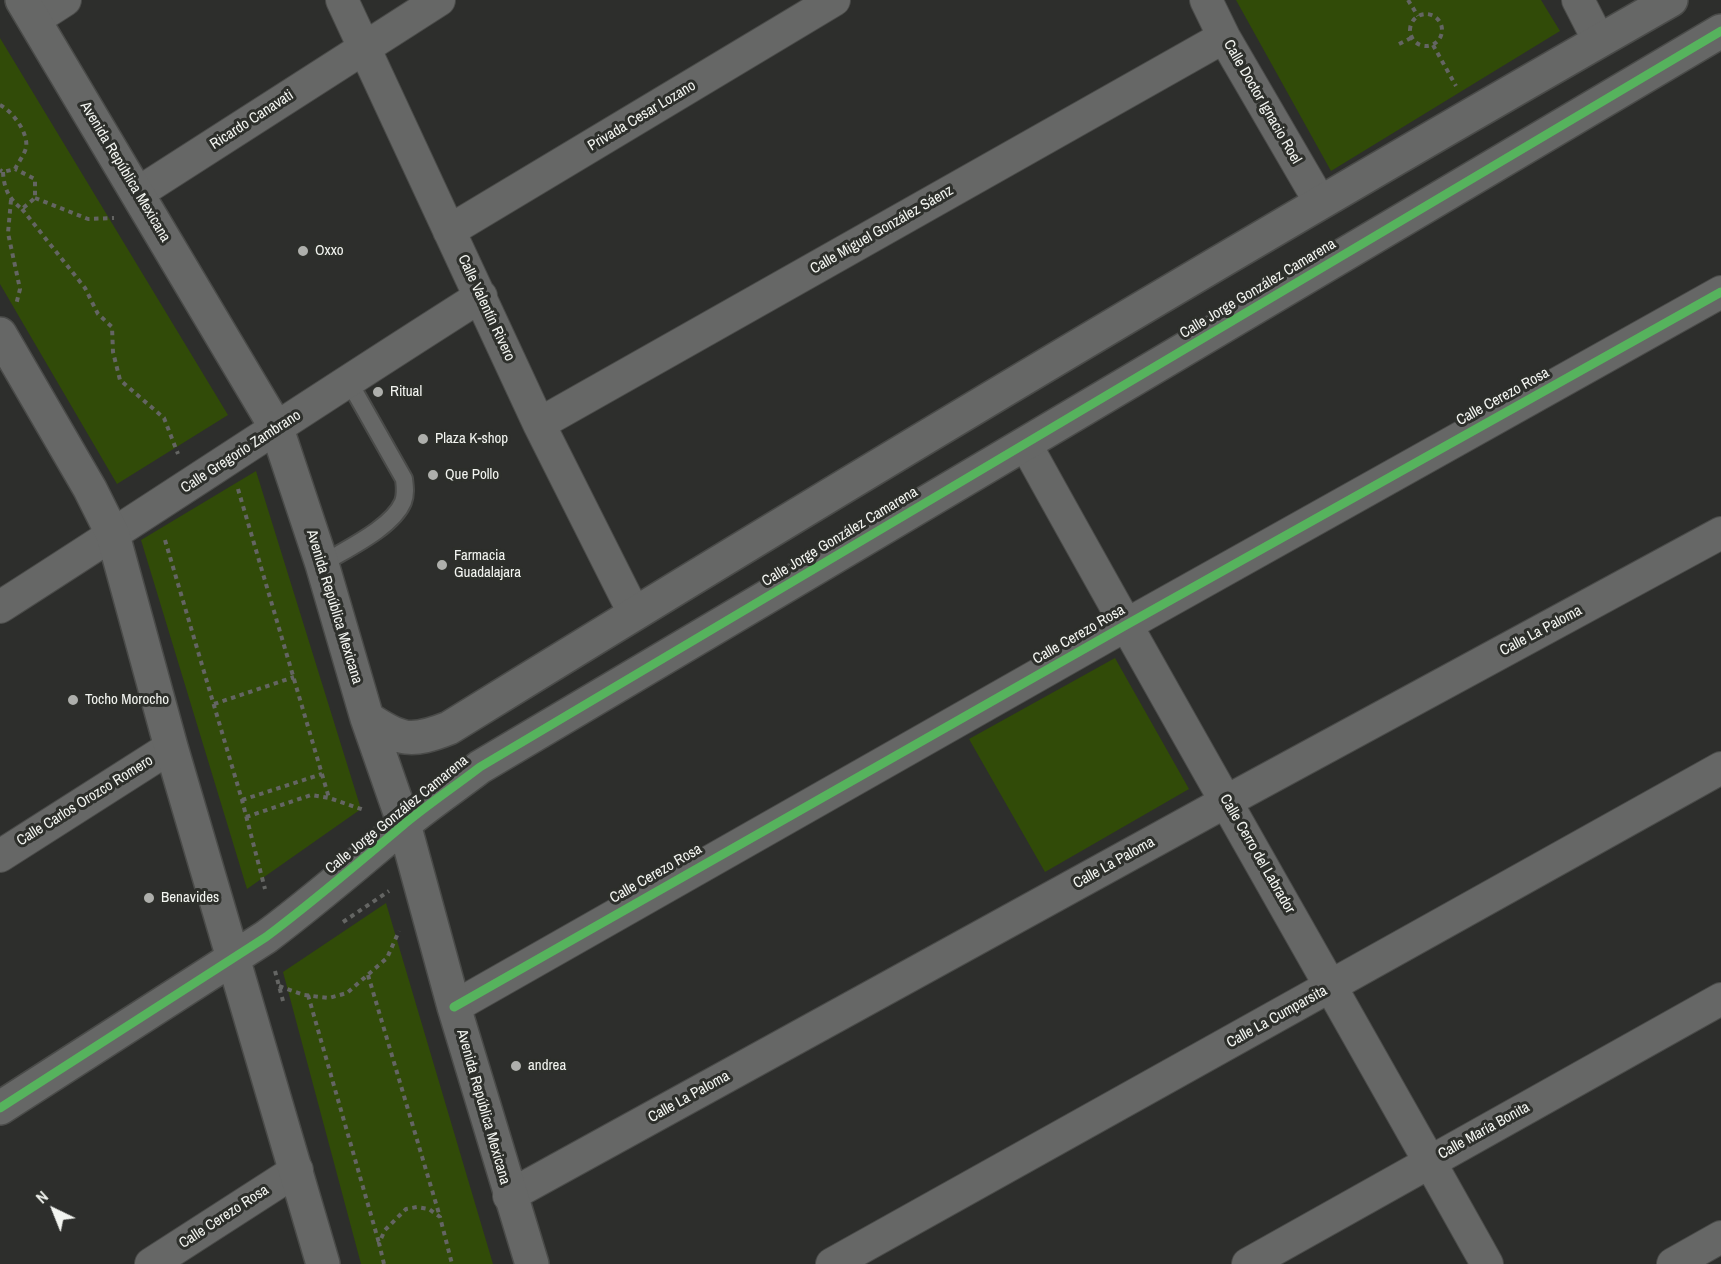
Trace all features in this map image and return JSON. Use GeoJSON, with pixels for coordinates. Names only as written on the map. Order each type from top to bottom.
{"type":"FeatureCollection","features":[{"type":"Feature","properties":{"kind":"street"},"geometry":{"type":"LineString","coordinates":[[28,10],[65,0]]}},
{"type":"Feature","properties":{"kind":"street","name":"Calle Valentín Rivero"},"geometry":{"type":"LineString","coordinates":[[342,0],[540,424],[634,613]]}},
{"type":"Feature","properties":{"kind":"street","name":"Ricardo Canavati"},"geometry":{"type":"LineString","coordinates":[[126,201],[439,0]]}},
{"type":"Feature","properties":{"kind":"street","name":"Privada Cesar Lozano"},"geometry":{"type":"LineString","coordinates":[[449,231],[834,0]]}},
{"type":"Feature","properties":{"kind":"street","name":"Calle Doctor Ignacio Roel"},"geometry":{"type":"LineString","coordinates":[[1206,0],[1224,36],[1320,202]]}},
{"type":"Feature","properties":{"kind":"street"},"geometry":{"type":"LineString","coordinates":[[1578,0],[1599,41]]}},
{"type":"Feature","properties":{"kind":"street"},"geometry":{"type":"LineString","coordinates":[[367,718],[398,736],[411,739],[432,735],[449,728],[634,613],[1320,202],[1671,0]]}},
{"type":"Feature","properties":{"kind":"street","name":"Avenida República Mexicana"},"geometry":{"type":"LineString","coordinates":[[28,10],[126,201],[277,429],[322,564],[367,718],[404,824],[454,1007],[509,1196],[532,1264]]}},
{"type":"Feature","properties":{"kind":"street","name":"Calle Jorge González Camarena"},"geometry":{"type":"LineString","coordinates":[[0,1108],[266,936],[348,874],[404,824],[480,767],[1721,31]]}},
{"type":"Feature","properties":{"kind":"street","name":"Calle Miguel González Sáenz"},"geometry":{"type":"LineString","coordinates":[[540,424],[1224,36]]}},
{"type":"Feature","properties":{"kind":"street","name":"Calle Cerezo Rosa"},"geometry":{"type":"LineString","coordinates":[[454,1007],[1721,292]]}},
{"type":"Feature","properties":{"kind":"street","name":"Calle Gregorio Zambrano"},"geometry":{"type":"LineString","coordinates":[[0,607],[481,296]]}},
{"type":"Feature","properties":{"kind":"street"},"geometry":{"type":"LineString","coordinates":[[7,323],[113,535],[171,747],[323,1264]]}},
{"type":"Feature","properties":{"kind":"street","name":"Calle Cerro del Labrador"},"geometry":{"type":"LineString","coordinates":[[1026,445],[1487,1264]]}},
{"type":"Feature","properties":{"kind":"street","name":"Calle La Paloma"},"geometry":{"type":"LineString","coordinates":[[509,1196],[1227,801],[1721,533]]}},
{"type":"Feature","properties":{"kind":"street","name":"Calle Carlos Orozco Romero"},"geometry":{"type":"LineString","coordinates":[[0,856],[171,747]]}},
{"type":"Feature","properties":{"kind":"street","name":"Calle La Cumparsita"},"geometry":{"type":"LineString","coordinates":[[832,1264],[1721,768]]}},
{"type":"Feature","properties":{"kind":"street","name":"Calle María Bonita"},"geometry":{"type":"LineString","coordinates":[[1248,1264],[1721,999]]}},
{"type":"Feature","properties":{"kind":"street","name":"Calle Cerezo Rosa"},"geometry":{"type":"LineString","coordinates":[[151,1264],[297,1170]]}},
{"type":"Feature","properties":{"kind":"street"},"geometry":{"type":"LineString","coordinates":[[1674,1264],[1721,1237]]}},
{"type":"Feature","properties":{"kind":"lane"},"geometry":{"type":"LineString","coordinates":[[322,564],[381,527],[399,509],[406,491],[404,479],[348,380]]}},
{"type":"Feature","properties":{"kind":"path"},"geometry":{"type":"LineString","coordinates":[[1408,0],[1418,16]]}},
{"type":"Feature","properties":{"kind":"path"},"geometry":{"type":"LineString","coordinates":[[1431,14],[1442,26],[1442,36],[1433,45],[1420,46],[1411,38],[1409,27],[1418,16],[1431,14]]}},
{"type":"Feature","properties":{"kind":"path"},"geometry":{"type":"LineString","coordinates":[[1400,44],[1411,38]]}},
{"type":"Feature","properties":{"kind":"path"},"geometry":{"type":"LineString","coordinates":[[1433,45],[1457,87]]}},
{"type":"Feature","properties":{"kind":"path"},"geometry":{"type":"LineString","coordinates":[[0,105],[13,116],[25,133],[26,147],[15,169]]}},
{"type":"Feature","properties":{"kind":"path"},"geometry":{"type":"LineString","coordinates":[[22,209],[35,198],[35,179],[15,169],[2,171],[4,184],[11,200],[22,209],[85,288],[98,314],[112,327],[113,352],[120,380],[164,418],[179,456],[188,451]]}},
{"type":"Feature","properties":{"kind":"path"},"geometry":{"type":"LineString","coordinates":[[35,198],[88,219],[119,218],[126,201]]}},
{"type":"Feature","properties":{"kind":"path"},"geometry":{"type":"LineString","coordinates":[[7,323],[20,289],[8,233],[11,200]]}},
{"type":"Feature","properties":{"kind":"path"},"geometry":{"type":"LineString","coordinates":[[237,486],[329,798]]}},
{"type":"Feature","properties":{"kind":"path"},"geometry":{"type":"LineString","coordinates":[[162,530],[242,800],[265,889]]}},
{"type":"Feature","properties":{"kind":"path"},"geometry":{"type":"LineString","coordinates":[[214,704],[294,677]]}},
{"type":"Feature","properties":{"kind":"path"},"geometry":{"type":"LineString","coordinates":[[242,800],[322,774]]}},
{"type":"Feature","properties":{"kind":"path"},"geometry":{"type":"LineString","coordinates":[[246,817],[311,795],[329,798],[370,812]]}},
{"type":"Feature","properties":{"kind":"path"},"geometry":{"type":"LineString","coordinates":[[366,801],[370,812]]}},
{"type":"Feature","properties":{"kind":"path"},"geometry":{"type":"LineString","coordinates":[[360,819],[370,812]]}},
{"type":"Feature","properties":{"kind":"path"},"geometry":{"type":"LineString","coordinates":[[258,894],[274,882]]}},
{"type":"Feature","properties":{"kind":"path"},"geometry":{"type":"LineString","coordinates":[[343,922],[392,889],[394,898]]}},
{"type":"Feature","properties":{"kind":"path"},"geometry":{"type":"LineString","coordinates":[[279,986],[308,995],[329,998],[347,993],[387,958],[402,925],[405,936]]}},
{"type":"Feature","properties":{"kind":"path"},"geometry":{"type":"LineString","coordinates":[[368,975],[452,1264]]}},
{"type":"Feature","properties":{"kind":"path"},"geometry":{"type":"LineString","coordinates":[[308,995],[384,1264]]}},
{"type":"Feature","properties":{"kind":"path"},"geometry":{"type":"LineString","coordinates":[[379,1243],[385,1230],[406,1209],[417,1207],[429,1209],[440,1218]]}},
{"type":"Feature","properties":{"kind":"green space"},"geometry":{"type":"Polygon","coordinates":[[[1236,0],[1541,0],[1560,31],[1331,171],[1236,0]]]}},
{"type":"Feature","properties":{"kind":"green space"},"geometry":{"type":"Polygon","coordinates":[[[0,38],[228,415],[117,484],[0,284],[0,38]]]}},
{"type":"Feature","properties":{"kind":"green space"},"geometry":{"type":"Polygon","coordinates":[[[256,471],[361,809],[247,889],[141,540],[256,471]]]}},
{"type":"Feature","properties":{"kind":"green space"},"geometry":{"type":"Polygon","coordinates":[[[1115,658],[1189,789],[1045,872],[969,739],[1115,658]]]}},
{"type":"Feature","properties":{"kind":"green space"},"geometry":{"type":"Polygon","coordinates":[[[386,903],[493,1264],[361,1264],[283,972],[386,903]]]}},
{"type":"Feature","properties":{"kind":"cycle path"},"geometry":{"type":"LineString","coordinates":[[0,1108],[266,937],[411,818],[480,767],[1721,31]]}},
{"type":"Feature","properties":{"kind":"cycle path"},"geometry":{"type":"LineString","coordinates":[[454,1007],[1126,625],[1721,292]]}},
{"type":"Feature","properties":{"kind":"place","name":"Oxxo"},"geometry":{"type":"Point","coordinates":[303,251]}},
{"type":"Feature","properties":{"kind":"place","name":"Ritual"},"geometry":{"type":"Point","coordinates":[378,392]}},
{"type":"Feature","properties":{"kind":"place","name":"Plaza K-shop"},"geometry":{"type":"Point","coordinates":[423,439]}},
{"type":"Feature","properties":{"kind":"place","name":"Que Pollo"},"geometry":{"type":"Point","coordinates":[433,475]}},
{"type":"Feature","properties":{"kind":"place","name":"Farmacia Guadalajara"},"geometry":{"type":"Point","coordinates":[442,565]}},
{"type":"Feature","properties":{"kind":"place","name":"Tocho Morocho"},"geometry":{"type":"Point","coordinates":[73,700]}},
{"type":"Feature","properties":{"kind":"place","name":"Benavides"},"geometry":{"type":"Point","coordinates":[149,898]}},
{"type":"Feature","properties":{"kind":"place","name":"andrea"},"geometry":{"type":"Point","coordinates":[516,1066]}}]}
